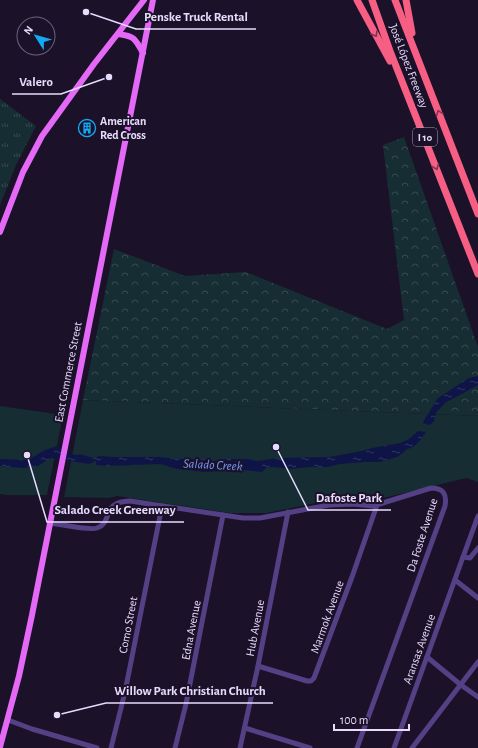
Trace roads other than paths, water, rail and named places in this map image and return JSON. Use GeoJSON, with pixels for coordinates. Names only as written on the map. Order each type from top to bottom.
{"type":"FeatureCollection","features":[{"type":"Feature","properties":{"kind":"highway"},"geometry":{"type":"LineString","coordinates":[[357,0],[405,87]]}},
{"type":"Feature","properties":{"kind":"highway","name":"José López Freeway"},"geometry":{"type":"LineString","coordinates":[[372,0],[390,51],[478,274]]}},
{"type":"Feature","properties":{"kind":"highway","name":"José López Freeway"},"geometry":{"type":"LineString","coordinates":[[396,0],[478,214]]}},
{"type":"Feature","properties":{"kind":"highway"},"geometry":{"type":"LineString","coordinates":[[406,0],[414,47]]}},
{"type":"Feature","properties":{"kind":"main road"},"geometry":{"type":"LineString","coordinates":[[0,232],[23,172],[42,136],[94,64],[144,0]]}},
{"type":"Feature","properties":{"kind":"main road","name":"East Commerce Street"},"geometry":{"type":"LineString","coordinates":[[0,747],[19,676],[56,496],[153,0]]}},
{"type":"Feature","properties":{"kind":"main road"},"geometry":{"type":"LineString","coordinates":[[118,34],[132,37],[136,40],[142,53]]}},
{"type":"Feature","properties":{"kind":"street","name":"Da Foste Avenue"},"geometry":{"type":"LineString","coordinates":[[50,523],[86,529],[96,529],[105,521],[111,508],[115,504],[130,501],[243,518],[260,518],[334,504],[373,506],[431,488],[441,490],[446,498],[445,506],[357,748]]}},
{"type":"Feature","properties":{"kind":"street","name":"Marmok Avenue"},"geometry":{"type":"LineString","coordinates":[[258,666],[307,681],[311,681],[314,678],[377,505]]}},
{"type":"Feature","properties":{"kind":"street","name":"Como Street"},"geometry":{"type":"LineString","coordinates":[[111,748],[162,506]]}},
{"type":"Feature","properties":{"kind":"street","name":"Hub Avenue"},"geometry":{"type":"LineString","coordinates":[[240,748],[258,666],[288,512]]}},
{"type":"Feature","properties":{"kind":"street","name":"Edna Avenue"},"geometry":{"type":"LineString","coordinates":[[175,748],[186,704],[223,515]]}},
{"type":"Feature","properties":{"kind":"street","name":"Aransas Avenue"},"geometry":{"type":"LineString","coordinates":[[394,748],[478,516]]}},
{"type":"Feature","properties":{"kind":"street"},"geometry":{"type":"LineString","coordinates":[[463,557],[470,558],[478,548]]}},
{"type":"Feature","properties":{"kind":"street"},"geometry":{"type":"LineString","coordinates":[[454,580],[478,598]]}},
{"type":"Feature","properties":{"kind":"street"},"geometry":{"type":"LineString","coordinates":[[427,657],[478,697]]}},
{"type":"Feature","properties":{"kind":"street"},"geometry":{"type":"LineString","coordinates":[[412,748],[478,662]]}},
{"type":"Feature","properties":{"kind":"street"},"geometry":{"type":"LineString","coordinates":[[8,720],[32,729],[97,748]]}},
{"type":"Feature","properties":{"kind":"street"},"geometry":{"type":"LineString","coordinates":[[245,728],[310,748]]}},
{"type":"Feature","properties":{"kind":"water"},"geometry":{"type":"Polygon","coordinates":[[[478,376],[478,385],[445,403],[436,413],[434,421],[430,425],[424,424],[423,422],[438,398],[469,378],[478,376]]]}},
{"type":"Feature","properties":{"kind":"water","name":"Salado Creek"},"geometry":{"type":"Polygon","coordinates":[[[418,431],[426,432],[416,445],[407,449],[397,457],[380,462],[340,464],[328,467],[291,469],[273,467],[266,468],[262,472],[243,470],[233,472],[204,472],[177,469],[160,464],[109,466],[96,465],[96,461],[89,464],[51,458],[38,466],[23,468],[0,466],[0,459],[28,460],[45,450],[57,446],[68,453],[93,458],[99,456],[160,457],[177,459],[206,459],[213,461],[222,459],[248,459],[258,461],[278,458],[329,457],[400,443],[409,439],[418,431]]]}},
{"type":"Feature","properties":{"kind":"place","name":"Penske Truck Rental"},"geometry":{"type":"Point","coordinates":[86,12]}},
{"type":"Feature","properties":{"kind":"place","name":"Valero"},"geometry":{"type":"Point","coordinates":[109,77]}},
{"type":"Feature","properties":{"kind":"place","name":"American Red Cross"},"geometry":{"type":"Point","coordinates":[87,128]}},
{"type":"Feature","properties":{"kind":"place","name":"Dafoste Park"},"geometry":{"type":"Point","coordinates":[276,447]}},
{"type":"Feature","properties":{"kind":"place","name":"Salado Creek Greenway"},"geometry":{"type":"Point","coordinates":[27,455]}},
{"type":"Feature","properties":{"kind":"place","name":"Willow Park Christian Church"},"geometry":{"type":"Point","coordinates":[57,715]}}]}
